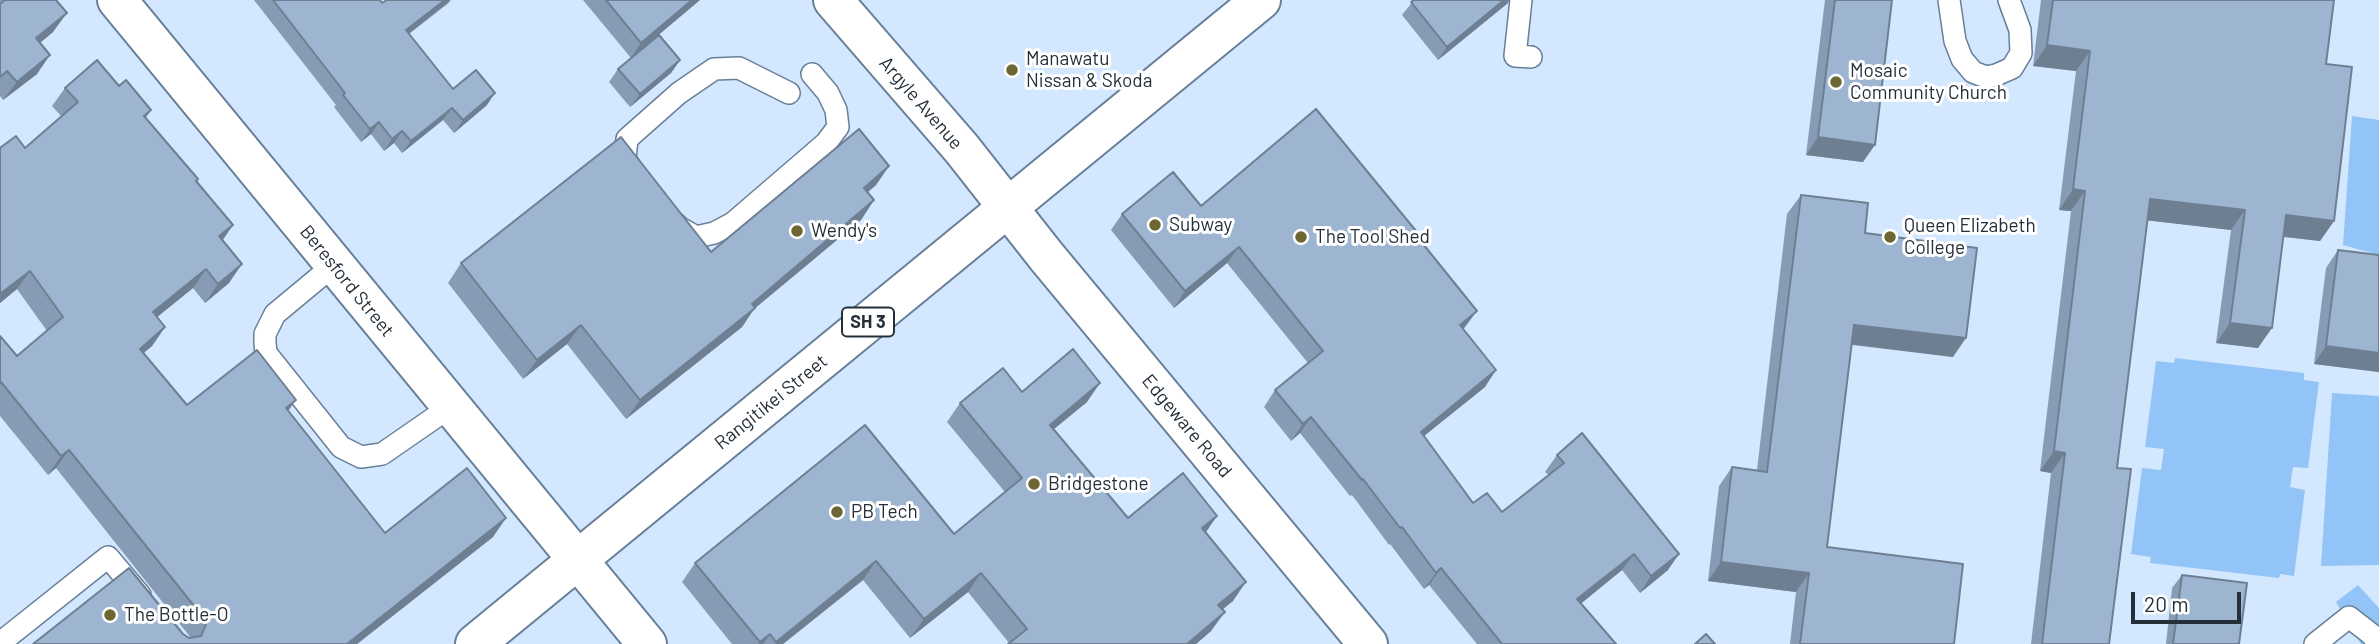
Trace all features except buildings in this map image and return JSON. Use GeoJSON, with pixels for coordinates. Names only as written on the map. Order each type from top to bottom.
{"type":"FeatureCollection","features":[{"type":"Feature","properties":{"kind":"main road","name":"Beresford Street"},"geometry":{"type":"LineString","coordinates":[[117,0],[647,644]]}},
{"type":"Feature","properties":{"kind":"main road","name":"Argyle Avenue"},"geometry":{"type":"LineString","coordinates":[[833,0],[1008,207]]}},
{"type":"Feature","properties":{"kind":"main road","name":"Rangitikei Street"},"geometry":{"type":"LineString","coordinates":[[475,644],[1261,0]]}},
{"type":"Feature","properties":{"kind":"main road","name":"Edgeware Road"},"geometry":{"type":"LineString","coordinates":[[1008,207],[1368,644]]}},
{"type":"Feature","properties":{"kind":"lane"},"geometry":{"type":"LineString","coordinates":[[1521,0],[1515,55],[1531,57]]}},
{"type":"Feature","properties":{"kind":"lane"},"geometry":{"type":"LineString","coordinates":[[1949,0],[1955,41],[1962,59],[1973,72],[1986,77],[2012,68],[2021,53],[2020,30],[2009,0]]}},
{"type":"Feature","properties":{"kind":"lane"},"geometry":{"type":"LineString","coordinates":[[640,180],[625,158],[627,139],[679,93],[714,69],[739,68],[789,93]]}},
{"type":"Feature","properties":{"kind":"lane"},"geometry":{"type":"LineString","coordinates":[[664,209],[680,228],[696,237],[715,233],[733,223],[826,143],[838,127],[836,110],[828,93],[812,74]]}},
{"type":"Feature","properties":{"kind":"lane"},"geometry":{"type":"LineString","coordinates":[[334,265],[275,314],[265,334],[264,344],[266,353],[341,447],[361,457],[382,454],[450,407]]}},
{"type":"Feature","properties":{"kind":"lane"},"geometry":{"type":"LineString","coordinates":[[0,643],[108,558],[156,615]]}},
{"type":"Feature","properties":{"kind":"lane"},"geometry":{"type":"LineString","coordinates":[[2315,644],[2349,617],[2379,644]]}},
{"type":"Feature","properties":{"kind":"shaded area"},"geometry":{"type":"Polygon","coordinates":[[[2352,116],[2379,120],[2379,255],[2343,245],[2352,116]]]}},
{"type":"Feature","properties":{"kind":"shaded area"},"geometry":{"type":"Polygon","coordinates":[[[2175,358],[2304,373],[2304,380],[2319,382],[2308,468],[2293,467],[2290,487],[2305,490],[2294,576],[2280,574],[2279,578],[2150,563],[2151,557],[2131,554],[2142,468],[2161,470],[2164,449],[2145,447],[2156,361],[2174,363],[2175,358]]]}},
{"type":"Feature","properties":{"kind":"shaded area"},"geometry":{"type":"Polygon","coordinates":[[[2332,393],[2379,396],[2379,565],[2321,566],[2332,393]]]}},
{"type":"Feature","properties":{"kind":"shaded area"},"geometry":{"type":"Polygon","coordinates":[[[2358,585],[2379,608],[2379,644],[2361,644],[2336,602],[2358,585]]]}},
{"type":"Feature","properties":{"kind":"place","name":"Manawatu Nissan & Skoda"},"geometry":{"type":"Point","coordinates":[1012,70]}},
{"type":"Feature","properties":{"kind":"place","name":"Mosaic Community Church"},"geometry":{"type":"Point","coordinates":[1836,82]}},
{"type":"Feature","properties":{"kind":"place","name":"Subway"},"geometry":{"type":"Point","coordinates":[1155,225]}},
{"type":"Feature","properties":{"kind":"place","name":"Wendy's"},"geometry":{"type":"Point","coordinates":[797,231]}},
{"type":"Feature","properties":{"kind":"place","name":"The Tool Shed"},"geometry":{"type":"Point","coordinates":[1301,237]}},
{"type":"Feature","properties":{"kind":"place","name":"Queen Elizabeth College"},"geometry":{"type":"Point","coordinates":[1890,237]}},
{"type":"Feature","properties":{"kind":"place","name":"Bridgestone"},"geometry":{"type":"Point","coordinates":[1034,484]}},
{"type":"Feature","properties":{"kind":"place","name":"PB Tech"},"geometry":{"type":"Point","coordinates":[837,512]}},
{"type":"Feature","properties":{"kind":"place","name":"The Bottle-O"},"geometry":{"type":"Point","coordinates":[110,615]}}]}
